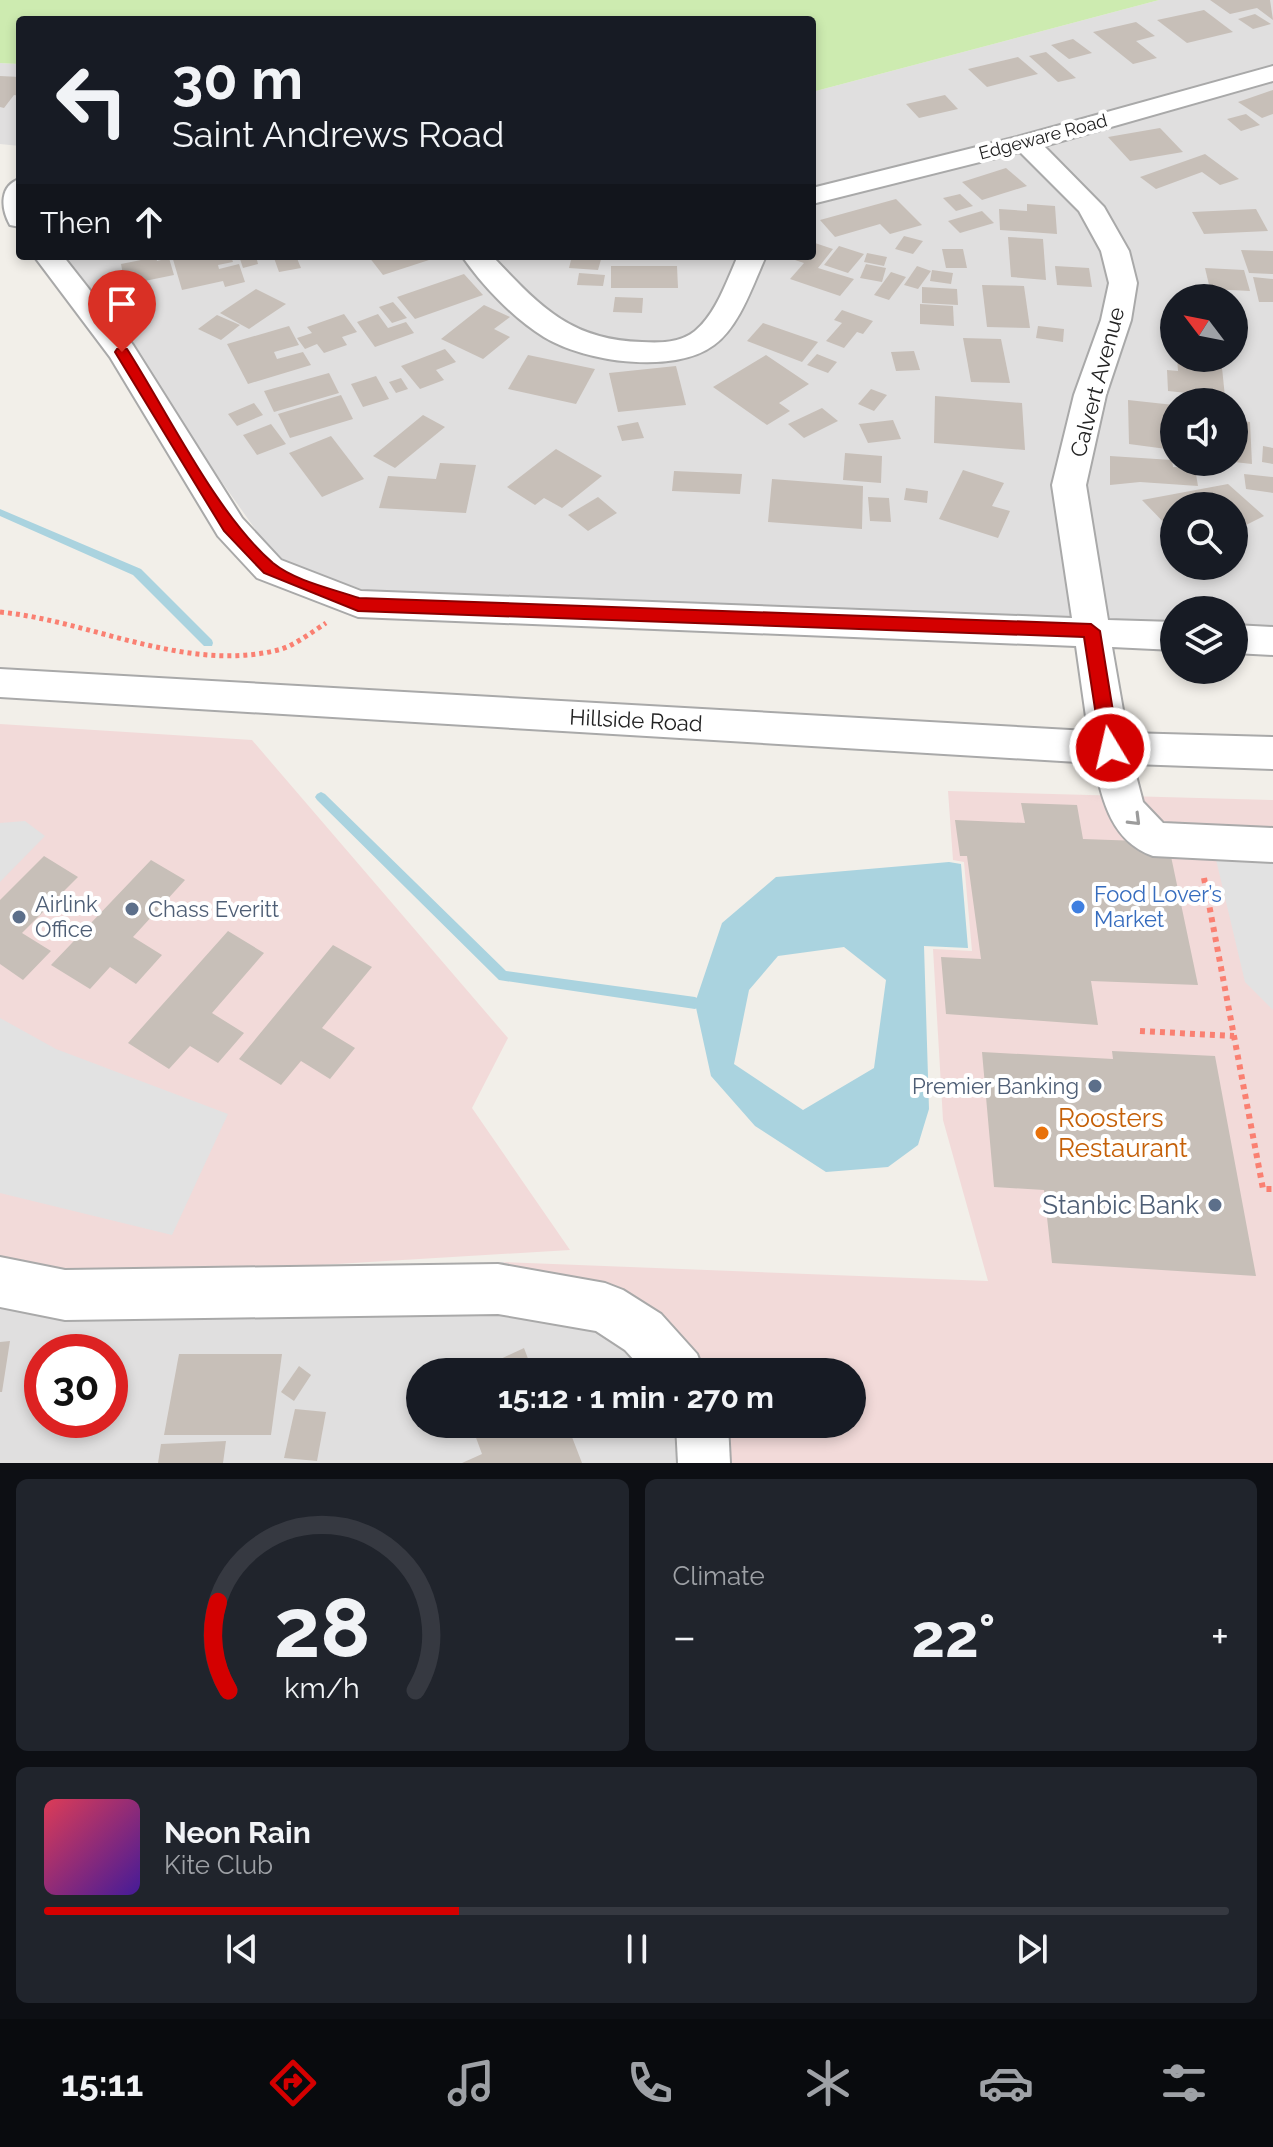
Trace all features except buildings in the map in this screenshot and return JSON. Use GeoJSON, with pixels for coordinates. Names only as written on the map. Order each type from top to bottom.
{"type":"FeatureCollection","features":[{"type":"Feature","properties":{"kind":"street","name":"Edgeware Road"},"geometry":{"type":"LineString","coordinates":[[816,195],[1026,143],[1273,73]]}},
{"type":"Feature","properties":{"kind":"street","name":"Calvert Avenue"},"geometry":{"type":"LineString","coordinates":[[1026,143],[1090,207],[1115,251],[1123,283],[1116,320],[1090,395],[1069,485],[1110,748],[1125,810],[1153,839],[1273,845]]}},
{"type":"Feature","properties":{"kind":"street"},"geometry":{"type":"LineString","coordinates":[[16,192],[12,197],[16,213]]}},
{"type":"Feature","properties":{"kind":"street"},"geometry":{"type":"LineString","coordinates":[[51,260],[122,352],[230,527],[269,569],[358,604],[1160,635]]}},
{"type":"Feature","properties":{"kind":"street"},"geometry":{"type":"LineString","coordinates":[[480,260],[553,330],[602,347],[651,352],[681,350],[706,337],[736,291],[750,260]]}},
{"type":"Feature","properties":{"kind":"street"},"geometry":{"type":"LineString","coordinates":[[1248,640],[1273,641]]}},
{"type":"Feature","properties":{"kind":"street","name":"Hillside Road"},"geometry":{"type":"LineString","coordinates":[[0,683],[1110,748],[1273,753]]}},
{"type":"Feature","properties":{"kind":"street"},"geometry":{"type":"LineString","coordinates":[[0,1282],[65,1295],[498,1289],[605,1308],[643,1332],[666,1358]]}},
{"type":"Feature","properties":{"kind":"street"},"geometry":{"type":"LineString","coordinates":[[703,1438],[704,1463]]}},
{"type":"Feature","properties":{"kind":"path"},"geometry":{"type":"LineString","coordinates":[[0,612],[43,616],[186,653],[238,656],[281,650],[358,604]]}},
{"type":"Feature","properties":{"kind":"path"},"geometry":{"type":"LineString","coordinates":[[1204,877],[1263,1189],[1273,1189]]}},
{"type":"Feature","properties":{"kind":"path"},"geometry":{"type":"LineString","coordinates":[[1140,1031],[1234,1036]]}},
{"type":"Feature","properties":{"kind":"shaded area"},"geometry":{"type":"Polygon","coordinates":[[[1159,0],[1273,0],[1273,629],[1248,628],[1248,596],[1160,596],[1160,624],[367,591],[277,560],[65,260],[816,260],[816,91],[1159,0]]]}},
{"type":"Feature","properties":{"kind":"shaded area"},"geometry":{"type":"Polygon","coordinates":[[[0,63],[16,64],[16,146],[0,144],[0,63]]]}},
{"type":"Feature","properties":{"kind":"shaded area"},"geometry":{"type":"Polygon","coordinates":[[[0,724],[252,740],[508,1038],[472,1108],[570,1250],[71,1280],[0,1264],[0,724]]]}},
{"type":"Feature","properties":{"kind":"shaded area"},"geometry":{"type":"Polygon","coordinates":[[[948,791],[1273,800],[1273,1463],[721,1463],[719,1438],[866,1438],[866,1358],[678,1358],[606,1298],[503,1262],[988,1281],[943,1120],[933,949],[972,951],[964,862],[953,860],[948,791]]]}},
{"type":"Feature","properties":{"kind":"shaded area"},"geometry":{"type":"Polygon","coordinates":[[[25,821],[45,836],[0,882],[0,823],[25,821]]]}},
{"type":"Feature","properties":{"kind":"shaded area"},"geometry":{"type":"Polygon","coordinates":[[[1209,830],[1273,834],[1273,1010],[1245,982],[1209,830]]]}},
{"type":"Feature","properties":{"kind":"shaded area"},"geometry":{"type":"Polygon","coordinates":[[[0,1018],[56,1049],[228,1114],[172,1235],[0,1193],[0,1018]]]}},
{"type":"Feature","properties":{"kind":"shaded area"},"geometry":{"type":"Polygon","coordinates":[[[503,1262],[606,1298],[678,1358],[406,1358],[406,1438],[719,1438],[721,1463],[0,1463],[0,1302],[89,1321],[503,1262]]]}},
{"type":"Feature","properties":{"kind":"green space"},"geometry":{"type":"Polygon","coordinates":[[[0,0],[1159,0],[816,91],[816,16],[16,16],[16,64],[0,63],[0,0]]]}},
{"type":"Feature","properties":{"kind":"water"},"geometry":{"type":"Polygon","coordinates":[[[949,862],[961,864],[968,948],[924,946],[929,1109],[918,1145],[888,1167],[826,1172],[755,1126],[711,1076],[695,1003],[722,923],[776,877],[949,862]],[[844,947],[778,956],[749,990],[734,1064],[803,1110],[874,1068],[886,980],[844,947]]]}},
{"type":"Feature","properties":{"kind":"waterway"},"geometry":{"type":"LineString","coordinates":[[0,512],[137,572],[208,643]]}},
{"type":"Feature","properties":{"kind":"waterway"},"geometry":{"type":"LineString","coordinates":[[321,797],[503,976],[695,1003]]}},
{"type":"Feature","properties":{"kind":"place","name":"Food Lover’s Market"},"geometry":{"type":"Point","coordinates":[1078,907]}},
{"type":"Feature","properties":{"kind":"place","name":"Chass Everitt"},"geometry":{"type":"Point","coordinates":[132,909]}},
{"type":"Feature","properties":{"kind":"place","name":"Airlink Office"},"geometry":{"type":"Point","coordinates":[19,917]}},
{"type":"Feature","properties":{"kind":"place","name":"Premier Banking"},"geometry":{"type":"Point","coordinates":[1095,1086]}},
{"type":"Feature","properties":{"kind":"place","name":"Roosters Restaurant"},"geometry":{"type":"Point","coordinates":[1042,1133]}},
{"type":"Feature","properties":{"kind":"place","name":"Stanbic Bank"},"geometry":{"type":"Point","coordinates":[1215,1205]}},
{"type":"Feature","properties":{"kind":"route"},"geometry":{"type":"LineString","coordinates":[[122,352],[230,527],[269,569],[317,590],[358,604],[1091,631],[1110,748]]}}]}
